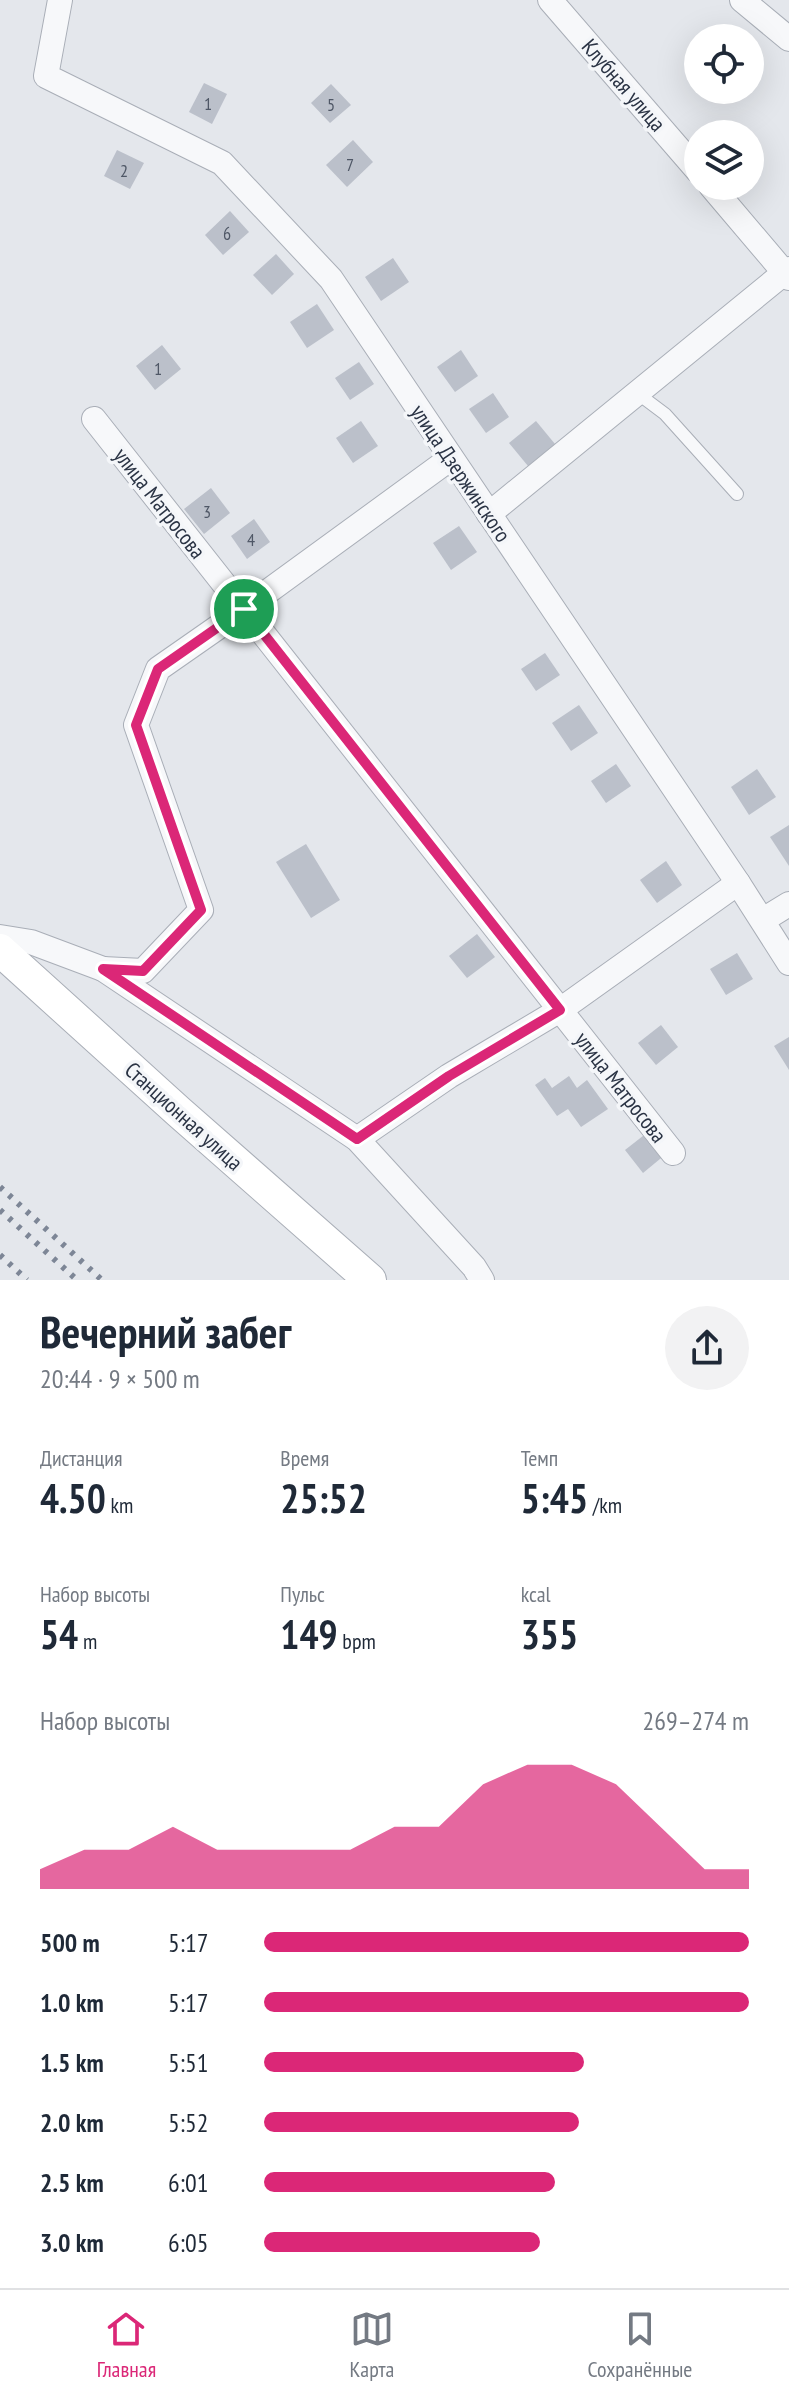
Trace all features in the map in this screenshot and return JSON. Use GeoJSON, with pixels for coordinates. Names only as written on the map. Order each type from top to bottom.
{"type":"FeatureCollection","features":[{"type":"Feature","properties":{"kind":"main road","name":"Станционная улица"},"geometry":{"type":"LineString","coordinates":[[0,950],[370,1280]]}},
{"type":"Feature","properties":{"kind":"street","name":"улица Дзержинского"},"geometry":{"type":"LineString","coordinates":[[60,0],[46,76],[222,163],[331,279],[789,963]]}},
{"type":"Feature","properties":{"kind":"street","name":"Клубная улица"},"geometry":{"type":"LineString","coordinates":[[550,0],[684,155]]}},
{"type":"Feature","properties":{"kind":"street"},"geometry":{"type":"LineString","coordinates":[[742,0],[789,39]]}},
{"type":"Feature","properties":{"kind":"street"},"geometry":{"type":"LineString","coordinates":[[489,514],[787,273],[723,200]]}},
{"type":"Feature","properties":{"kind":"street","name":"улица Матросова"},"geometry":{"type":"LineString","coordinates":[[94,419],[673,1153]]}},
{"type":"Feature","properties":{"kind":"street"},"geometry":{"type":"LineString","coordinates":[[103,969],[143,971],[201,910],[136,725],[158,669],[451,458]]}},
{"type":"Feature","properties":{"kind":"street"},"geometry":{"type":"LineString","coordinates":[[357,1139],[449,1076],[560,1010],[738,883]]}},
{"type":"Feature","properties":{"kind":"street"},"geometry":{"type":"LineString","coordinates":[[763,920],[789,904]]}},
{"type":"Feature","properties":{"kind":"street"},"geometry":{"type":"LineString","coordinates":[[0,937],[31,942],[103,969],[357,1139],[474,1267],[482,1280]]}},
{"type":"Feature","properties":{"kind":"lane"},"geometry":{"type":"LineString","coordinates":[[637,393],[665,414],[737,494]]}},
{"type":"Feature","properties":{"kind":"building"},"geometry":{"type":"Polygon","coordinates":[[[204,83],[227,94],[212,124],[189,112],[204,83]]]}},
{"type":"Feature","properties":{"kind":"building"},"geometry":{"type":"Polygon","coordinates":[[[331,84],[351,105],[330,123],[311,103],[331,84]]]}},
{"type":"Feature","properties":{"kind":"building"},"geometry":{"type":"Polygon","coordinates":[[[353,140],[373,162],[347,187],[326,165],[353,140]]]}},
{"type":"Feature","properties":{"kind":"building"},"geometry":{"type":"Polygon","coordinates":[[[117,150],[144,163],[130,189],[104,176],[117,150]]]}},
{"type":"Feature","properties":{"kind":"building"},"geometry":{"type":"Polygon","coordinates":[[[230,211],[249,232],[223,255],[205,235],[230,211]]]}},
{"type":"Feature","properties":{"kind":"building"},"geometry":{"type":"Polygon","coordinates":[[[276,254],[294,274],[272,295],[253,275],[276,254]]]}},
{"type":"Feature","properties":{"kind":"building"},"geometry":{"type":"Polygon","coordinates":[[[393,258],[409,282],[381,301],[365,277],[393,258]]]}},
{"type":"Feature","properties":{"kind":"building"},"geometry":{"type":"Polygon","coordinates":[[[317,304],[334,330],[307,348],[290,322],[317,304]]]}},
{"type":"Feature","properties":{"kind":"building"},"geometry":{"type":"Polygon","coordinates":[[[162,345],[181,369],[155,390],[136,366],[162,345]]]}},
{"type":"Feature","properties":{"kind":"building"},"geometry":{"type":"Polygon","coordinates":[[[461,350],[478,376],[455,392],[437,367],[461,350]]]}},
{"type":"Feature","properties":{"kind":"building"},"geometry":{"type":"Polygon","coordinates":[[[359,362],[374,384],[350,400],[335,378],[359,362]]]}},
{"type":"Feature","properties":{"kind":"building"},"geometry":{"type":"Polygon","coordinates":[[[493,393],[509,417],[486,433],[469,409],[493,393]]]}},
{"type":"Feature","properties":{"kind":"building"},"geometry":{"type":"Polygon","coordinates":[[[361,421],[378,446],[353,463],[336,438],[361,421]]]}},
{"type":"Feature","properties":{"kind":"building"},"geometry":{"type":"Polygon","coordinates":[[[536,421],[555,444],[528,466],[509,443],[536,421]]]}},
{"type":"Feature","properties":{"kind":"building"},"geometry":{"type":"Polygon","coordinates":[[[211,488],[230,513],[204,534],[184,509],[211,488]]]}},
{"type":"Feature","properties":{"kind":"building"},"geometry":{"type":"Polygon","coordinates":[[[254,519],[270,542],[247,559],[231,536],[254,519]]]}},
{"type":"Feature","properties":{"kind":"building"},"geometry":{"type":"Polygon","coordinates":[[[459,526],[477,552],[451,570],[433,543],[459,526]]]}},
{"type":"Feature","properties":{"kind":"building"},"geometry":{"type":"Polygon","coordinates":[[[545,653],[560,675],[536,691],[521,669],[545,653]]]}},
{"type":"Feature","properties":{"kind":"building"},"geometry":{"type":"Polygon","coordinates":[[[579,705],[598,733],[571,751],[552,723],[579,705]]]}},
{"type":"Feature","properties":{"kind":"building"},"geometry":{"type":"Polygon","coordinates":[[[616,764],[631,786],[606,803],[591,781],[616,764]]]}},
{"type":"Feature","properties":{"kind":"building"},"geometry":{"type":"Polygon","coordinates":[[[757,769],[776,797],[749,815],[731,787],[757,769]]]}},
{"type":"Feature","properties":{"kind":"building"},"geometry":{"type":"Polygon","coordinates":[[[789,825],[789,866],[770,837],[789,825]]]}},
{"type":"Feature","properties":{"kind":"building"},"geometry":{"type":"Polygon","coordinates":[[[306,844],[340,900],[311,918],[276,862],[306,844]]]}},
{"type":"Feature","properties":{"kind":"building"},"geometry":{"type":"Polygon","coordinates":[[[666,861],[682,885],[657,903],[640,880],[666,861]]]}},
{"type":"Feature","properties":{"kind":"building"},"geometry":{"type":"Polygon","coordinates":[[[477,934],[495,957],[467,978],[449,956],[477,934]]]}},
{"type":"Feature","properties":{"kind":"building"},"geometry":{"type":"Polygon","coordinates":[[[737,953],[753,979],[726,995],[710,969],[737,953]]]}},
{"type":"Feature","properties":{"kind":"building"},"geometry":{"type":"Polygon","coordinates":[[[661,1025],[678,1047],[656,1065],[638,1043],[661,1025]]]}},
{"type":"Feature","properties":{"kind":"building"},"geometry":{"type":"Polygon","coordinates":[[[789,1037],[789,1070],[774,1046],[789,1037]]]}},
{"type":"Feature","properties":{"kind":"building"},"geometry":{"type":"Polygon","coordinates":[[[569,1076],[577,1088],[587,1080],[608,1109],[581,1127],[568,1109],[557,1116],[535,1085],[545,1078],[552,1088],[569,1076]]]}},
{"type":"Feature","properties":{"kind":"building"},"geometry":{"type":"Polygon","coordinates":[[[648,1132],[666,1154],[643,1173],[625,1150],[648,1132]]]}},
{"type":"Feature","properties":{"kind":"railway"},"geometry":{"type":"LineString","coordinates":[[0,1187],[102,1280]]}},
{"type":"Feature","properties":{"kind":"railway"},"geometry":{"type":"LineString","coordinates":[[0,1210],[77,1280]]}},
{"type":"Feature","properties":{"kind":"railway"},"geometry":{"type":"LineString","coordinates":[[0,1255],[27,1280]]}},
{"type":"Feature","properties":{"kind":"route"},"geometry":{"type":"LineString","coordinates":[[244,609],[560,1010],[449,1076],[357,1139],[103,969],[143,971],[201,910],[136,725],[158,669],[244,609]]}}]}
